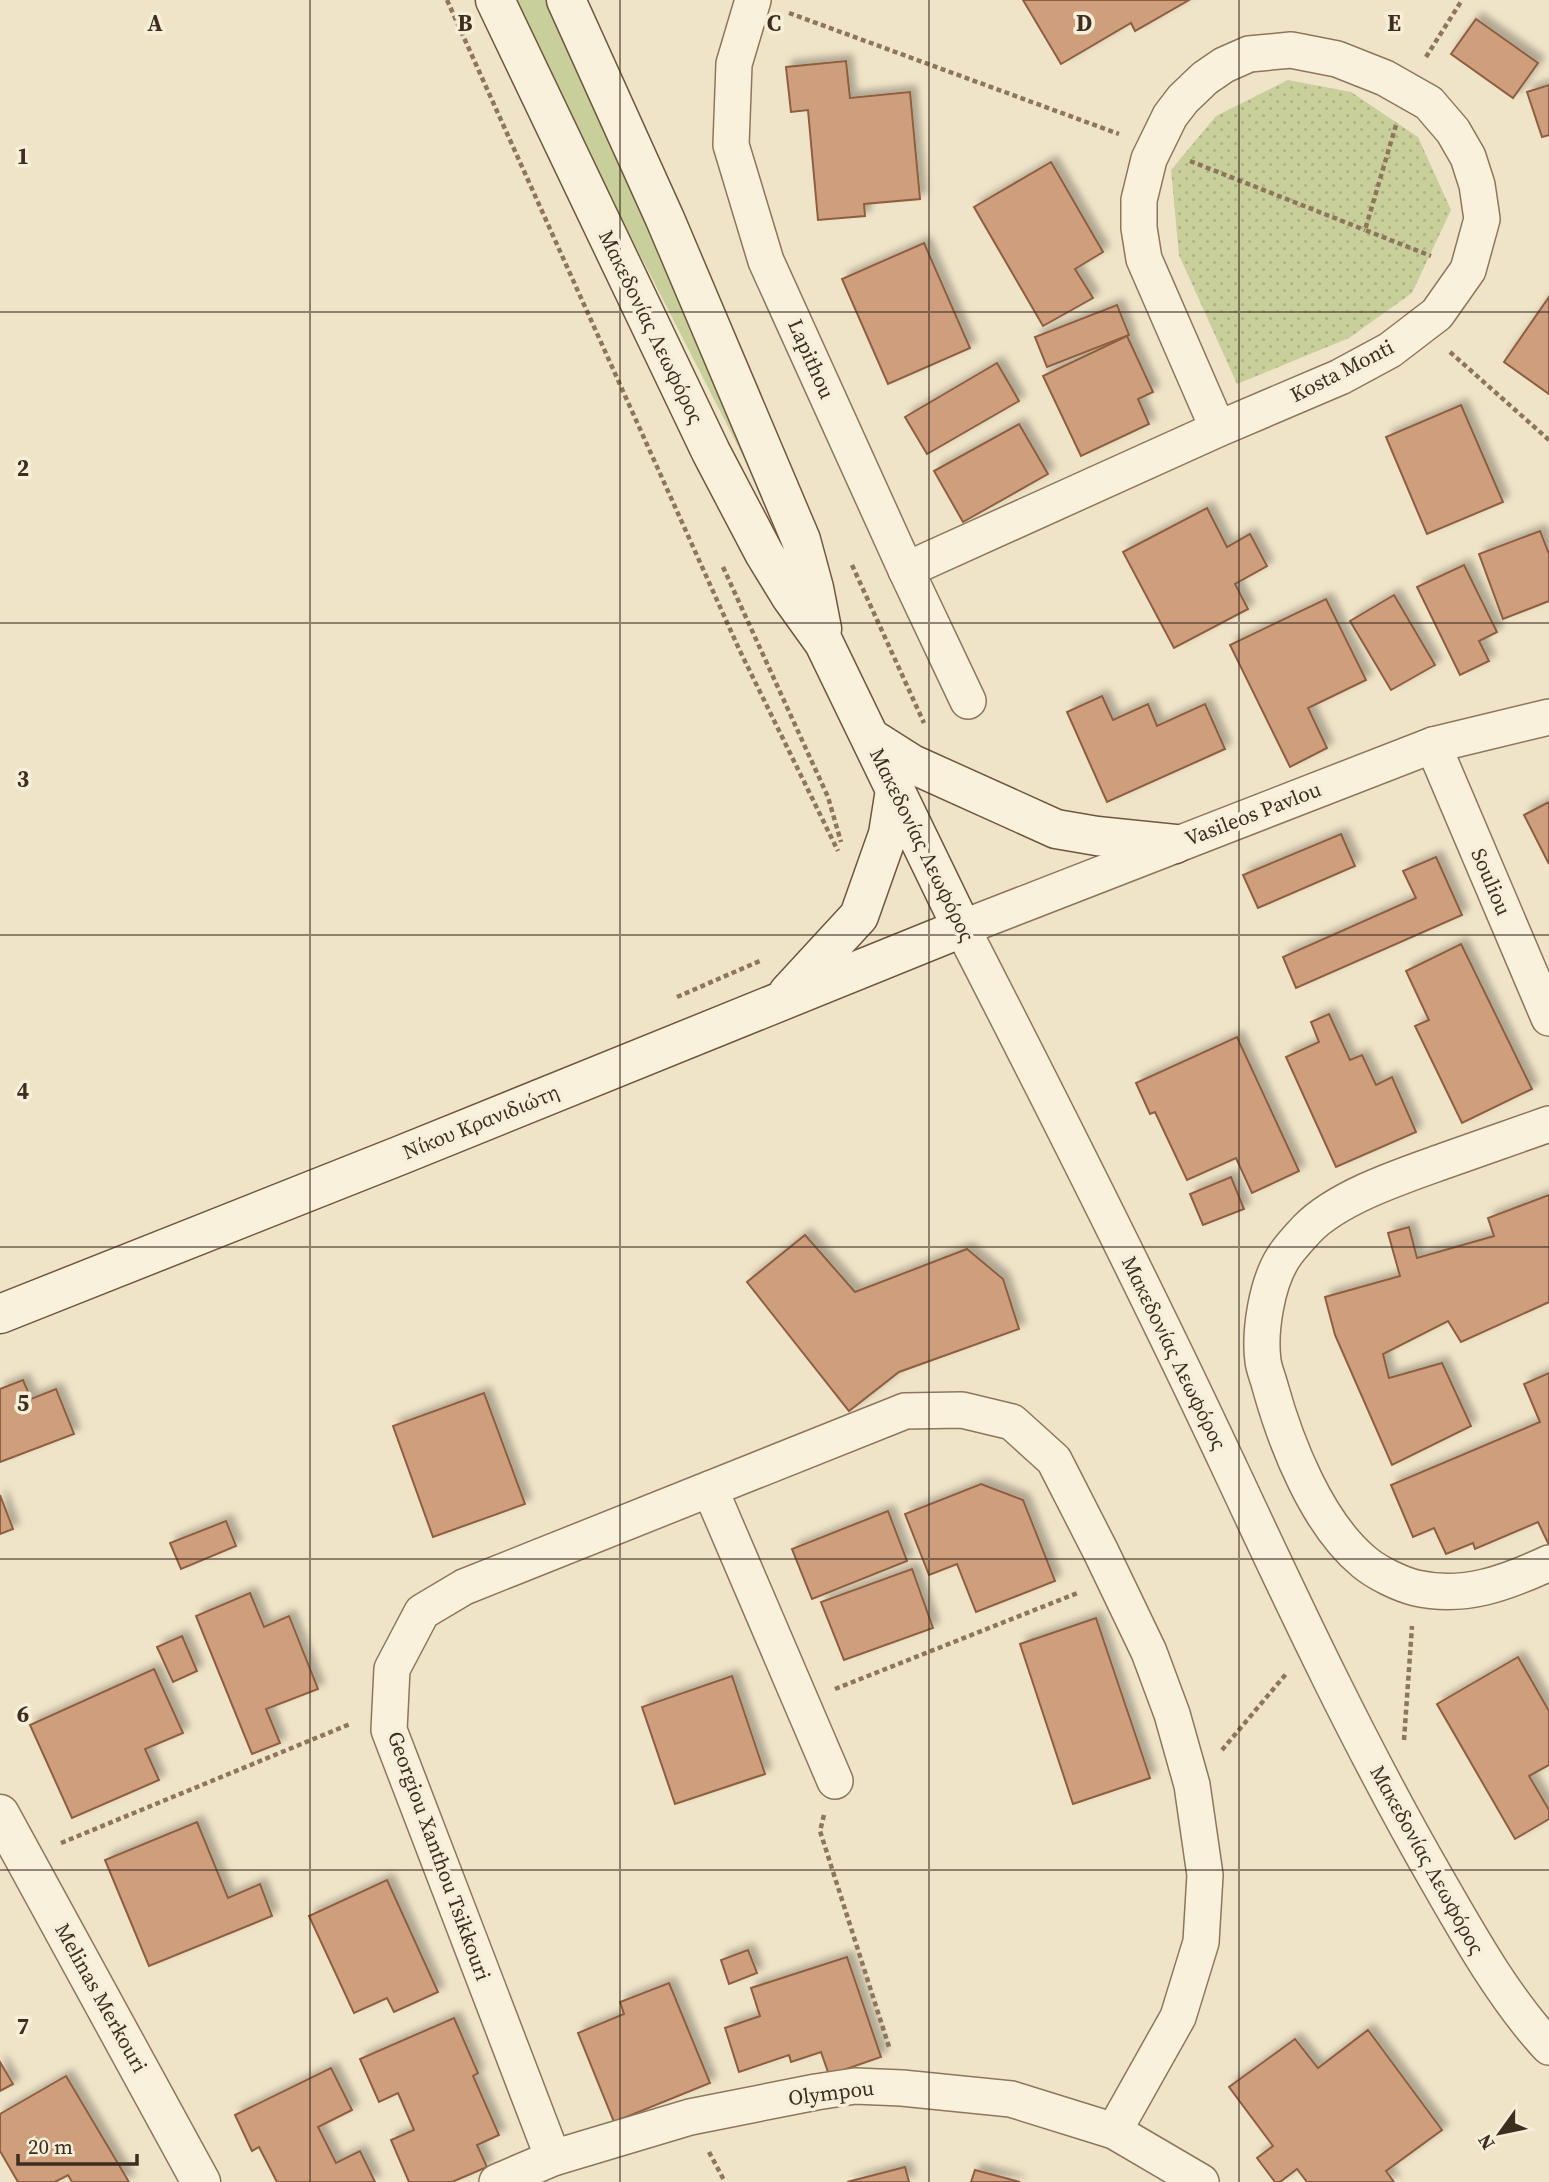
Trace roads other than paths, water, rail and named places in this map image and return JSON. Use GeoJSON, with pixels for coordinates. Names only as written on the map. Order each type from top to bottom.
{"type":"FeatureCollection","features":[{"type":"Feature","properties":{"kind":"main road","name":"Μακεδονίας Λεωφόρος"},"geometry":{"type":"LineString","coordinates":[[495,0],[711,452],[764,553],[824,643],[962,928]]}},
{"type":"Feature","properties":{"kind":"main road","name":"Μακεδονίας Λεωφόρος"},"geometry":{"type":"LineString","coordinates":[[566,0],[665,219],[801,540],[814,588],[824,643]]}},
{"type":"Feature","properties":{"kind":"main road"},"geometry":{"type":"LineString","coordinates":[[871,738],[912,764],[1056,829],[1175,844]]}},
{"type":"Feature","properties":{"kind":"main road"},"geometry":{"type":"LineString","coordinates":[[780,1002],[859,916],[888,834],[895,790]]}},
{"type":"Feature","properties":{"kind":"main road","name":"Νίκου Κρανιδιώτη"},"geometry":{"type":"LineString","coordinates":[[0,1314],[962,928]]}},
{"type":"Feature","properties":{"kind":"main road","name":"Melinas Merkouri"},"geometry":{"type":"LineString","coordinates":[[0,1814],[201,2182]]}},
{"type":"Feature","properties":{"kind":"street","name":"Lapithou"},"geometry":{"type":"LineString","coordinates":[[766,5],[734,64],[731,145],[766,261],[968,701]]}},
{"type":"Feature","properties":{"kind":"street","name":"Kosta Monti"},"geometry":{"type":"LineString","coordinates":[[906,570],[1340,377],[1390,350],[1437,314],[1468,270],[1482,219],[1477,185],[1468,157],[1453,131],[1429,103],[1385,78],[1337,59],[1291,50],[1249,54],[1214,72],[1183,99],[1170,116],[1149,159],[1139,201],[1139,228],[1144,259],[1218,429]]}},
{"type":"Feature","properties":{"kind":"street","name":"Vasileos Pavlou"},"geometry":{"type":"LineString","coordinates":[[962,928],[1433,745],[1549,717]]}},
{"type":"Feature","properties":{"kind":"street","name":"Souliou"},"geometry":{"type":"LineString","coordinates":[[1433,745],[1549,1018]]}},
{"type":"Feature","properties":{"kind":"street","name":"Μακεδονίας Λεωφόρος"},"geometry":{"type":"LineString","coordinates":[[962,928],[1180,1360],[1312,1644],[1399,1814],[1484,1960],[1549,2047]]}},
{"type":"Feature","properties":{"kind":"street"},"geometry":{"type":"LineString","coordinates":[[1549,1124],[1387,1181],[1341,1205],[1309,1227],[1283,1258],[1273,1281],[1265,1317],[1263,1361],[1280,1422],[1308,1484],[1343,1541],[1366,1563],[1415,1588],[1445,1592],[1481,1590],[1512,1580],[1549,1563]]}},
{"type":"Feature","properties":{"kind":"street","name":"Georgiou Xanthou Tsikkouri"},"geometry":{"type":"LineString","coordinates":[[553,2158],[389,1730],[392,1669],[422,1612],[464,1587],[905,1411],[962,1410],[1012,1422],[1054,1460],[1149,1652],[1172,1714],[1192,1785],[1205,1875],[1201,1942],[1178,2017],[1114,2131]]}},
{"type":"Feature","properties":{"kind":"street"},"geometry":{"type":"LineString","coordinates":[[710,1489],[835,1781]]}},
{"type":"Feature","properties":{"kind":"street","name":"Olympou"},"geometry":{"type":"LineString","coordinates":[[497,2182],[553,2158],[690,2117],[855,2086],[1012,2099],[1114,2131],[1201,2182]]}}]}
